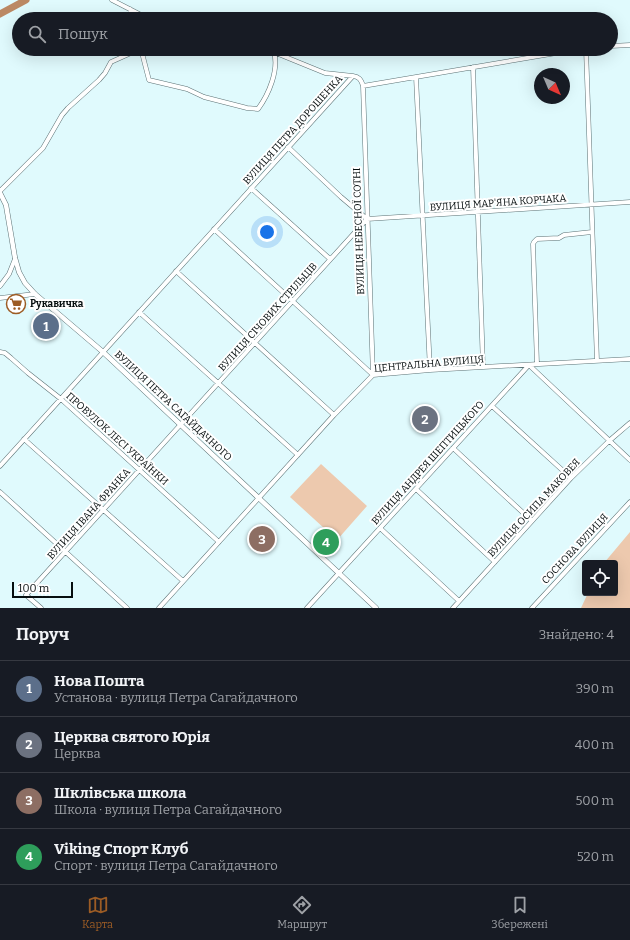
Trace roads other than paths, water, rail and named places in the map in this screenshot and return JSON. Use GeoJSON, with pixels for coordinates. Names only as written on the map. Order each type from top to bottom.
{"type":"FeatureCollection","features":[{"type":"Feature","properties":{"kind":"street"},"geometry":{"type":"LineString","coordinates":[[112,0],[137,12]]}},
{"type":"Feature","properties":{"kind":"street"},"geometry":{"type":"LineString","coordinates":[[618,46],[630,45]]}},
{"type":"Feature","properties":{"kind":"street"},"geometry":{"type":"LineString","coordinates":[[0,192],[43,148],[62,115],[68,108],[99,80],[111,62],[124,56]]}},
{"type":"Feature","properties":{"kind":"street"},"geometry":{"type":"LineString","coordinates":[[142,56],[149,80],[187,89],[204,97],[247,108],[258,109],[263,103],[272,83],[276,60],[275,56]]}},
{"type":"Feature","properties":{"kind":"street"},"geometry":{"type":"LineString","coordinates":[[284,56],[325,73],[353,76]]}},
{"type":"Feature","properties":{"kind":"street"},"geometry":{"type":"LineString","coordinates":[[363,86],[538,56]]}},
{"type":"Feature","properties":{"kind":"street"},"geometry":{"type":"LineString","coordinates":[[586,56],[597,361]]}},
{"type":"Feature","properties":{"kind":"street"},"geometry":{"type":"LineString","coordinates":[[473,67],[483,367]]}},
{"type":"Feature","properties":{"kind":"street","name":"ВУЛИЦЯ ПЕТРА ДОРОШЕНКА"},"geometry":{"type":"LineString","coordinates":[[0,466],[353,76],[356,76],[362,81],[363,86]]}},
{"type":"Feature","properties":{"kind":"street"},"geometry":{"type":"LineString","coordinates":[[416,77],[430,370]]}},
{"type":"Feature","properties":{"kind":"street","name":"ВУЛИЦЯ НЕБЕСНОЇ СОТНІ"},"geometry":{"type":"LineString","coordinates":[[363,86],[373,375]]}},
{"type":"Feature","properties":{"kind":"street"},"geometry":{"type":"LineString","coordinates":[[288,147],[341,197],[367,219]]}},
{"type":"Feature","properties":{"kind":"street"},"geometry":{"type":"LineString","coordinates":[[251,188],[330,259]]}},
{"type":"Feature","properties":{"kind":"street","name":"ВУЛИЦЯ ПЕТРА САГАЙДАЧНОГО"},"geometry":{"type":"LineString","coordinates":[[0,192],[6,205],[15,258],[19,272],[25,284],[103,352],[376,608]]}},
{"type":"Feature","properties":{"kind":"street","name":"ВУЛИЦЯ МАР'ЯНА КОРЧАКА"},"geometry":{"type":"LineString","coordinates":[[367,219],[630,202]]}},
{"type":"Feature","properties":{"kind":"street","name":"ВУЛИЦЯ СІЧОВИХ СТРІЛЬЦІВ"},"geometry":{"type":"LineString","coordinates":[[180,425],[367,219]]}},
{"type":"Feature","properties":{"kind":"street"},"geometry":{"type":"LineString","coordinates":[[214,229],[373,375]]}},
{"type":"Feature","properties":{"kind":"street"},"geometry":{"type":"LineString","coordinates":[[537,364],[533,244],[537,239],[559,238],[564,235],[592,232]]}},
{"type":"Feature","properties":{"kind":"street"},"geometry":{"type":"LineString","coordinates":[[0,286],[9,274],[15,258]]}},
{"type":"Feature","properties":{"kind":"street"},"geometry":{"type":"LineString","coordinates":[[176,271],[334,415]]}},
{"type":"Feature","properties":{"kind":"street"},"geometry":{"type":"LineString","coordinates":[[0,298],[35,294]]}},
{"type":"Feature","properties":{"kind":"street"},"geometry":{"type":"LineString","coordinates":[[139,312],[298,455]]}},
{"type":"Feature","properties":{"kind":"street","name":"ПРОВУЛОК ЛЕСІ УКРАЇНКИ"},"geometry":{"type":"LineString","coordinates":[[0,352],[5,353],[61,399],[219,542]]}},
{"type":"Feature","properties":{"kind":"street","name":"ЦЕНТРАЛЬНА ВУЛИЦЯ"},"geometry":{"type":"LineString","coordinates":[[159,608],[334,415],[373,375],[430,370],[630,359]]}},
{"type":"Feature","properties":{"kind":"street"},"geometry":{"type":"LineString","coordinates":[[530,365],[630,460]]}},
{"type":"Feature","properties":{"kind":"street","name":"ВУЛИЦЯ АНДРЕЯ ШЕПТИЦЬКОГО"},"geometry":{"type":"LineString","coordinates":[[307,608],[530,365]]}},
{"type":"Feature","properties":{"kind":"street"},"geometry":{"type":"LineString","coordinates":[[492,406],[571,478]]}},
{"type":"Feature","properties":{"kind":"street","name":"ВУЛИЦЯ ОСИПА МАКОВЕЯ"},"geometry":{"type":"LineString","coordinates":[[453,608],[571,478],[630,423]]}},
{"type":"Feature","properties":{"kind":"street","name":"ВУЛИЦЯ ІВАНА ФРАНКА"},"geometry":{"type":"LineString","coordinates":[[41,608],[26,595],[180,425]]}},
{"type":"Feature","properties":{"kind":"street"},"geometry":{"type":"LineString","coordinates":[[24,439],[184,581]]}},
{"type":"Feature","properties":{"kind":"street"},"geometry":{"type":"LineString","coordinates":[[453,448],[532,521]]}},
{"type":"Feature","properties":{"kind":"street"},"geometry":{"type":"LineString","coordinates":[[416,489],[495,562]]}},
{"type":"Feature","properties":{"kind":"street"},"geometry":{"type":"LineString","coordinates":[[0,492],[127,608]]}},
{"type":"Feature","properties":{"kind":"street","name":"СОСНОВА ВУЛИЦЯ"},"geometry":{"type":"LineString","coordinates":[[532,608],[630,502]]}},
{"type":"Feature","properties":{"kind":"street"},"geometry":{"type":"LineString","coordinates":[[380,528],[459,601]]}},
{"type":"Feature","properties":{"kind":"waterway"},"geometry":{"type":"LineString","coordinates":[[0,14],[26,0]]}},
{"type":"Feature","properties":{"kind":"place","name":"Рукавичка"},"geometry":{"type":"Point","coordinates":[16,304]}},
{"type":"Feature","properties":{"kind":"place","name":"Нова Пошта"},"geometry":{"type":"Point","coordinates":[46,326]}},
{"type":"Feature","properties":{"kind":"place","name":"Церква святого Юрія"},"geometry":{"type":"Point","coordinates":[425,419]}},
{"type":"Feature","properties":{"kind":"place","name":"Шклівська школа"},"geometry":{"type":"Point","coordinates":[262,539]}},
{"type":"Feature","properties":{"kind":"place","name":"Viking Спорт Клуб"},"geometry":{"type":"Point","coordinates":[326,542]}}]}
